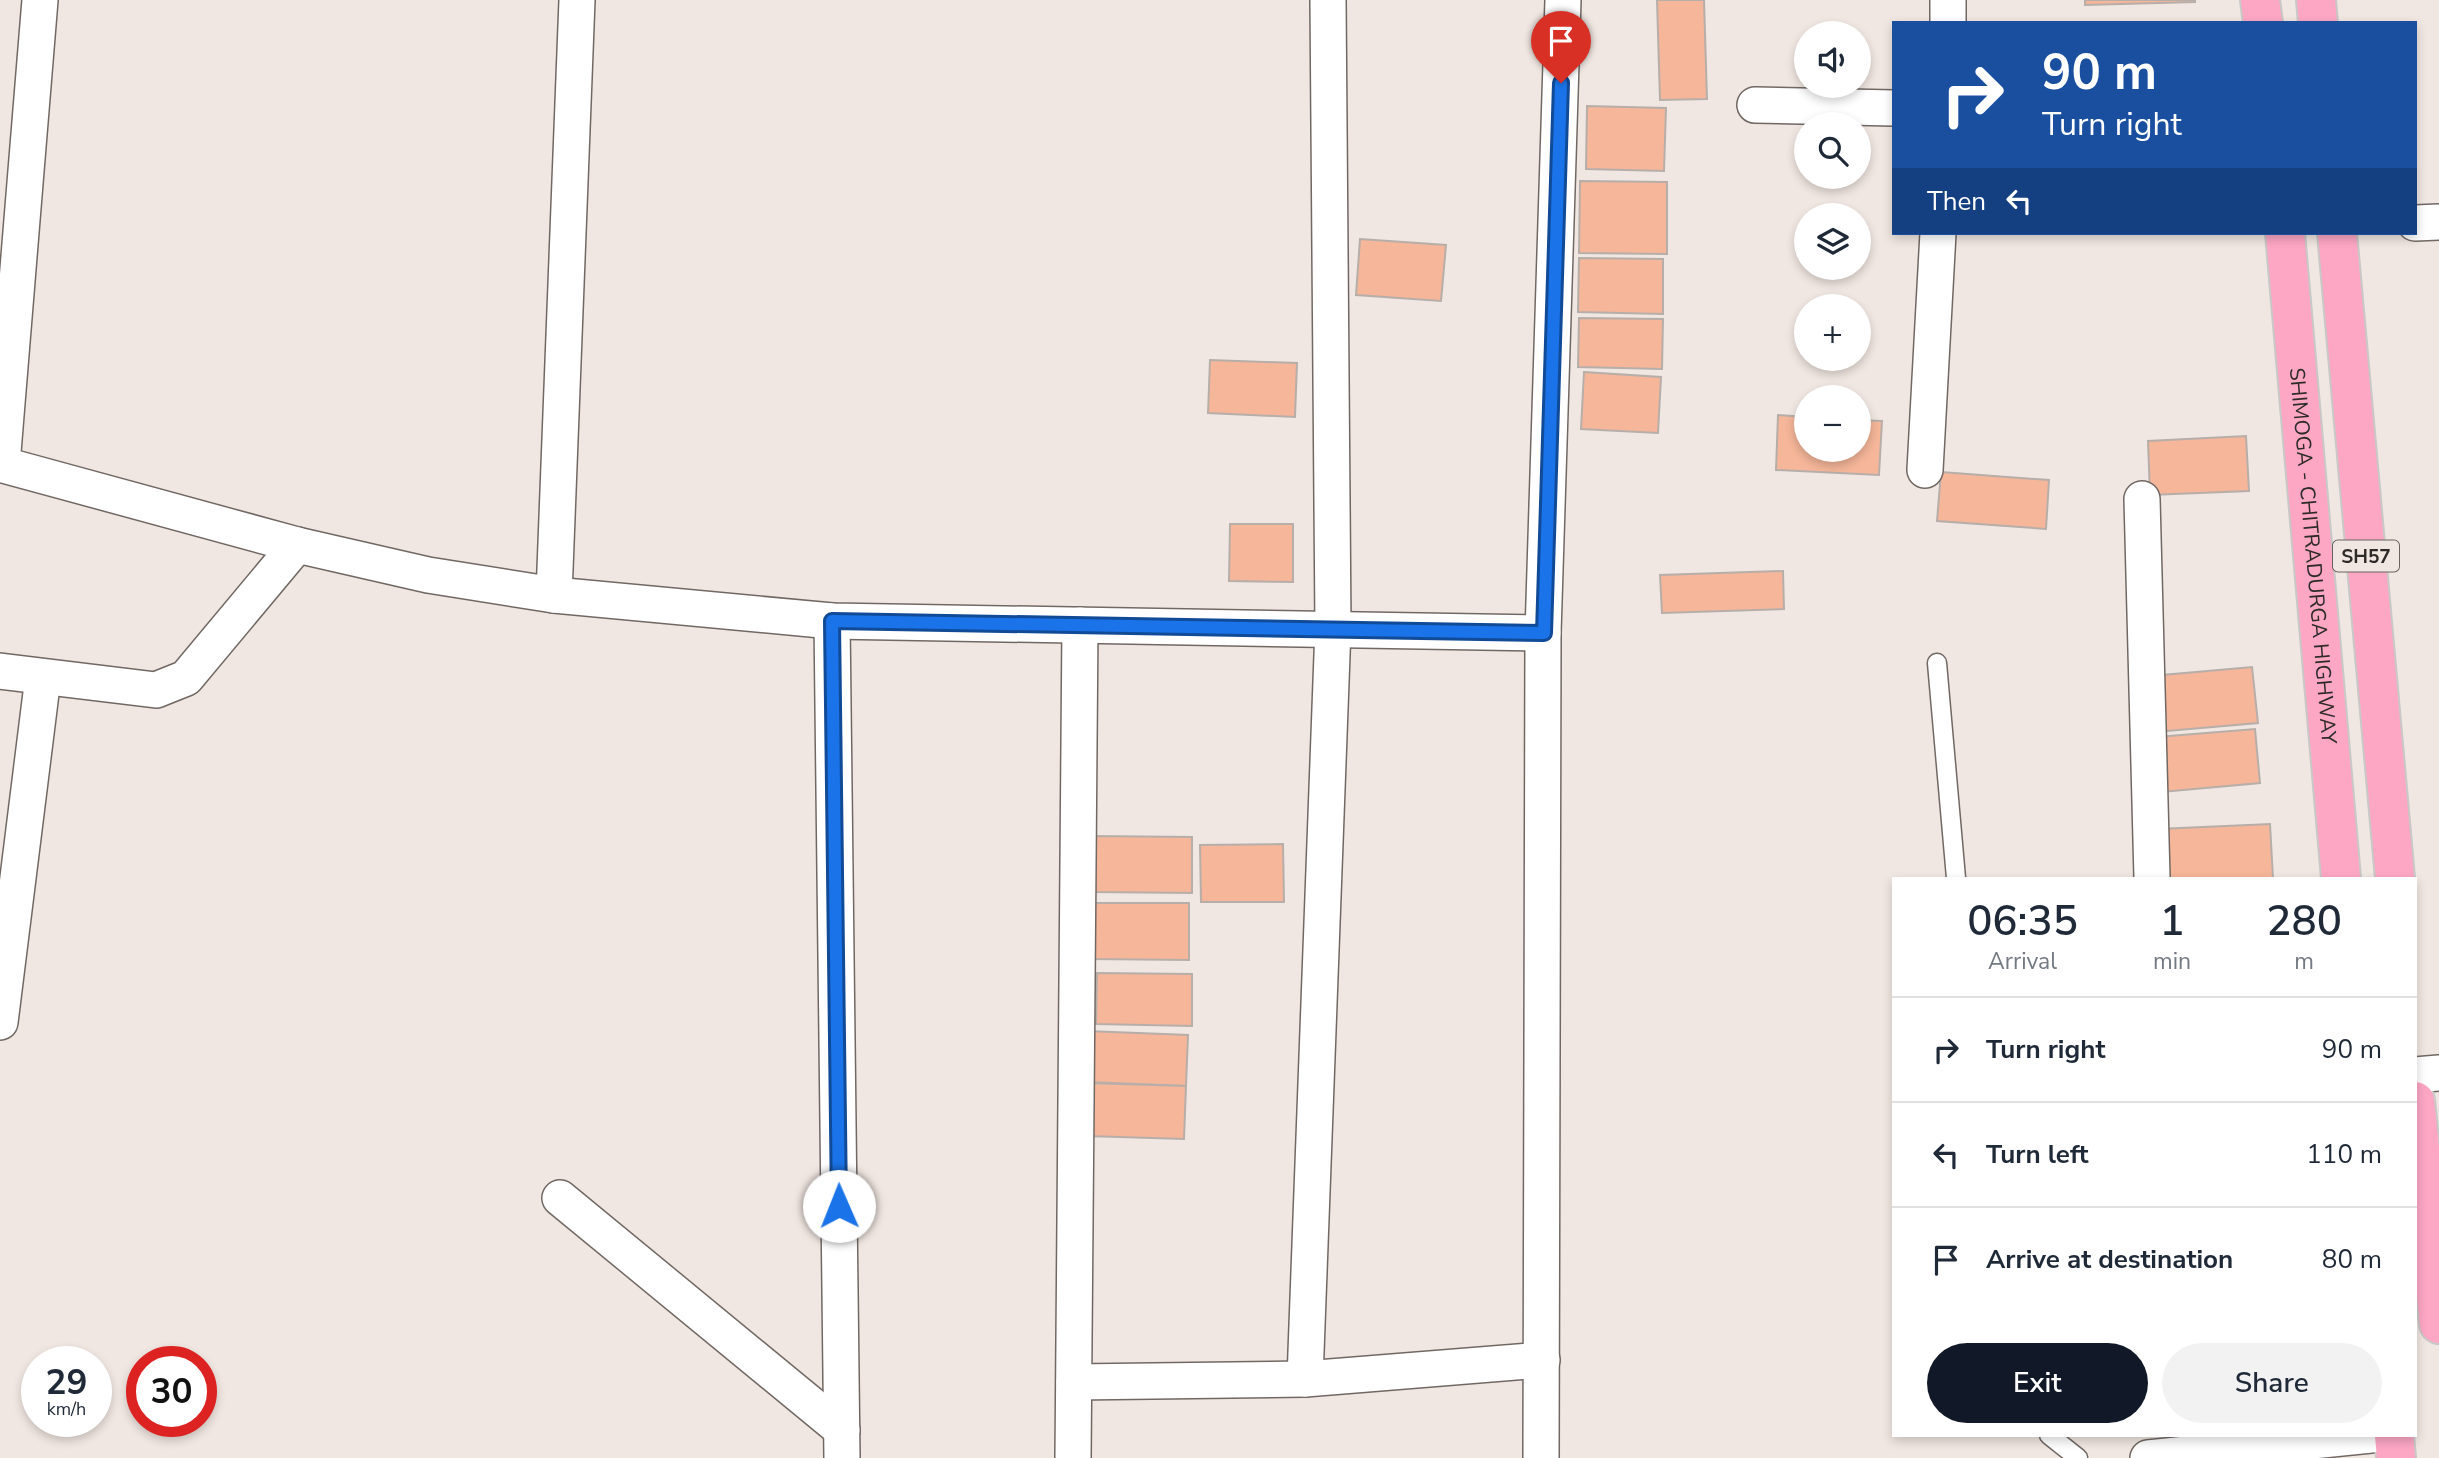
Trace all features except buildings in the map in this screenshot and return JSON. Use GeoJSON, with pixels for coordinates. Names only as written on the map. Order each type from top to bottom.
{"type":"FeatureCollection","features":[{"type":"Feature","properties":{"kind":"main road"},"geometry":{"type":"LineString","coordinates":[[2260,0],[2263,21]]}},
{"type":"Feature","properties":{"kind":"main road"},"geometry":{"type":"LineString","coordinates":[[2316,0],[2318,21]]}},
{"type":"Feature","properties":{"kind":"main road","name":"SHIMOGA - CHITRADURGA HIGHWAY"},"geometry":{"type":"LineString","coordinates":[[2285,235],[2341,877]]}},
{"type":"Feature","properties":{"kind":"main road","name":"SH57"},"geometry":{"type":"LineString","coordinates":[[2337,235],[2395,877]]}},
{"type":"Feature","properties":{"kind":"main road"},"geometry":{"type":"LineString","coordinates":[[2417,1120],[2439,1324]]}},
{"type":"Feature","properties":{"kind":"main road"},"geometry":{"type":"LineString","coordinates":[[2394,1437],[2396,1458]]}},
{"type":"Feature","properties":{"kind":"street"},"geometry":{"type":"LineString","coordinates":[[40,0],[1,464],[297,545],[428,575],[554,595],[832,621],[1544,633]]}},
{"type":"Feature","properties":{"kind":"street"},"geometry":{"type":"LineString","coordinates":[[554,595],[577,0]]}},
{"type":"Feature","properties":{"kind":"street"},"geometry":{"type":"LineString","coordinates":[[1305,1379],[1332,628],[1328,0]]}},
{"type":"Feature","properties":{"kind":"street"},"geometry":{"type":"LineString","coordinates":[[1542,1458],[1544,633],[1563,0]]}},
{"type":"Feature","properties":{"kind":"street"},"geometry":{"type":"LineString","coordinates":[[1948,0],[1948,21]]}},
{"type":"Feature","properties":{"kind":"street"},"geometry":{"type":"LineString","coordinates":[[1755,105],[1892,108]]}},
{"type":"Feature","properties":{"kind":"street"},"geometry":{"type":"LineString","coordinates":[[2417,223],[2439,222]]}},
{"type":"Feature","properties":{"kind":"street"},"geometry":{"type":"LineString","coordinates":[[1925,470],[1938,235]]}},
{"type":"Feature","properties":{"kind":"street"},"geometry":{"type":"LineString","coordinates":[[2142,499],[2152,877]]}},
{"type":"Feature","properties":{"kind":"street"},"geometry":{"type":"LineString","coordinates":[[0,671],[156,690],[186,678],[297,545]]}},
{"type":"Feature","properties":{"kind":"street"},"geometry":{"type":"LineString","coordinates":[[832,621],[842,1444]]}},
{"type":"Feature","properties":{"kind":"street"},"geometry":{"type":"LineString","coordinates":[[1073,1458],[1080,625]]}},
{"type":"Feature","properties":{"kind":"street"},"geometry":{"type":"LineString","coordinates":[[0,1022],[44,677]]}},
{"type":"Feature","properties":{"kind":"street"},"geometry":{"type":"LineString","coordinates":[[2417,1075],[2439,1073]]}},
{"type":"Feature","properties":{"kind":"street"},"geometry":{"type":"LineString","coordinates":[[560,1198],[842,1444]]}},
{"type":"Feature","properties":{"kind":"street"},"geometry":{"type":"LineString","coordinates":[[1074,1382],[1305,1379],[1542,1360]]}},
{"type":"Feature","properties":{"kind":"street"},"geometry":{"type":"LineString","coordinates":[[2160,1450],[2343,1437]]}},
{"type":"Feature","properties":{"kind":"lane"},"geometry":{"type":"LineString","coordinates":[[1937,663],[1956,877]]}},
{"type":"Feature","properties":{"kind":"lane"},"geometry":{"type":"LineString","coordinates":[[2052,1437],[2078,1458]]}},
{"type":"Feature","properties":{"kind":"route"},"geometry":{"type":"LineString","coordinates":[[839,1206],[832,621],[1544,633],[1561,83]]}}]}
